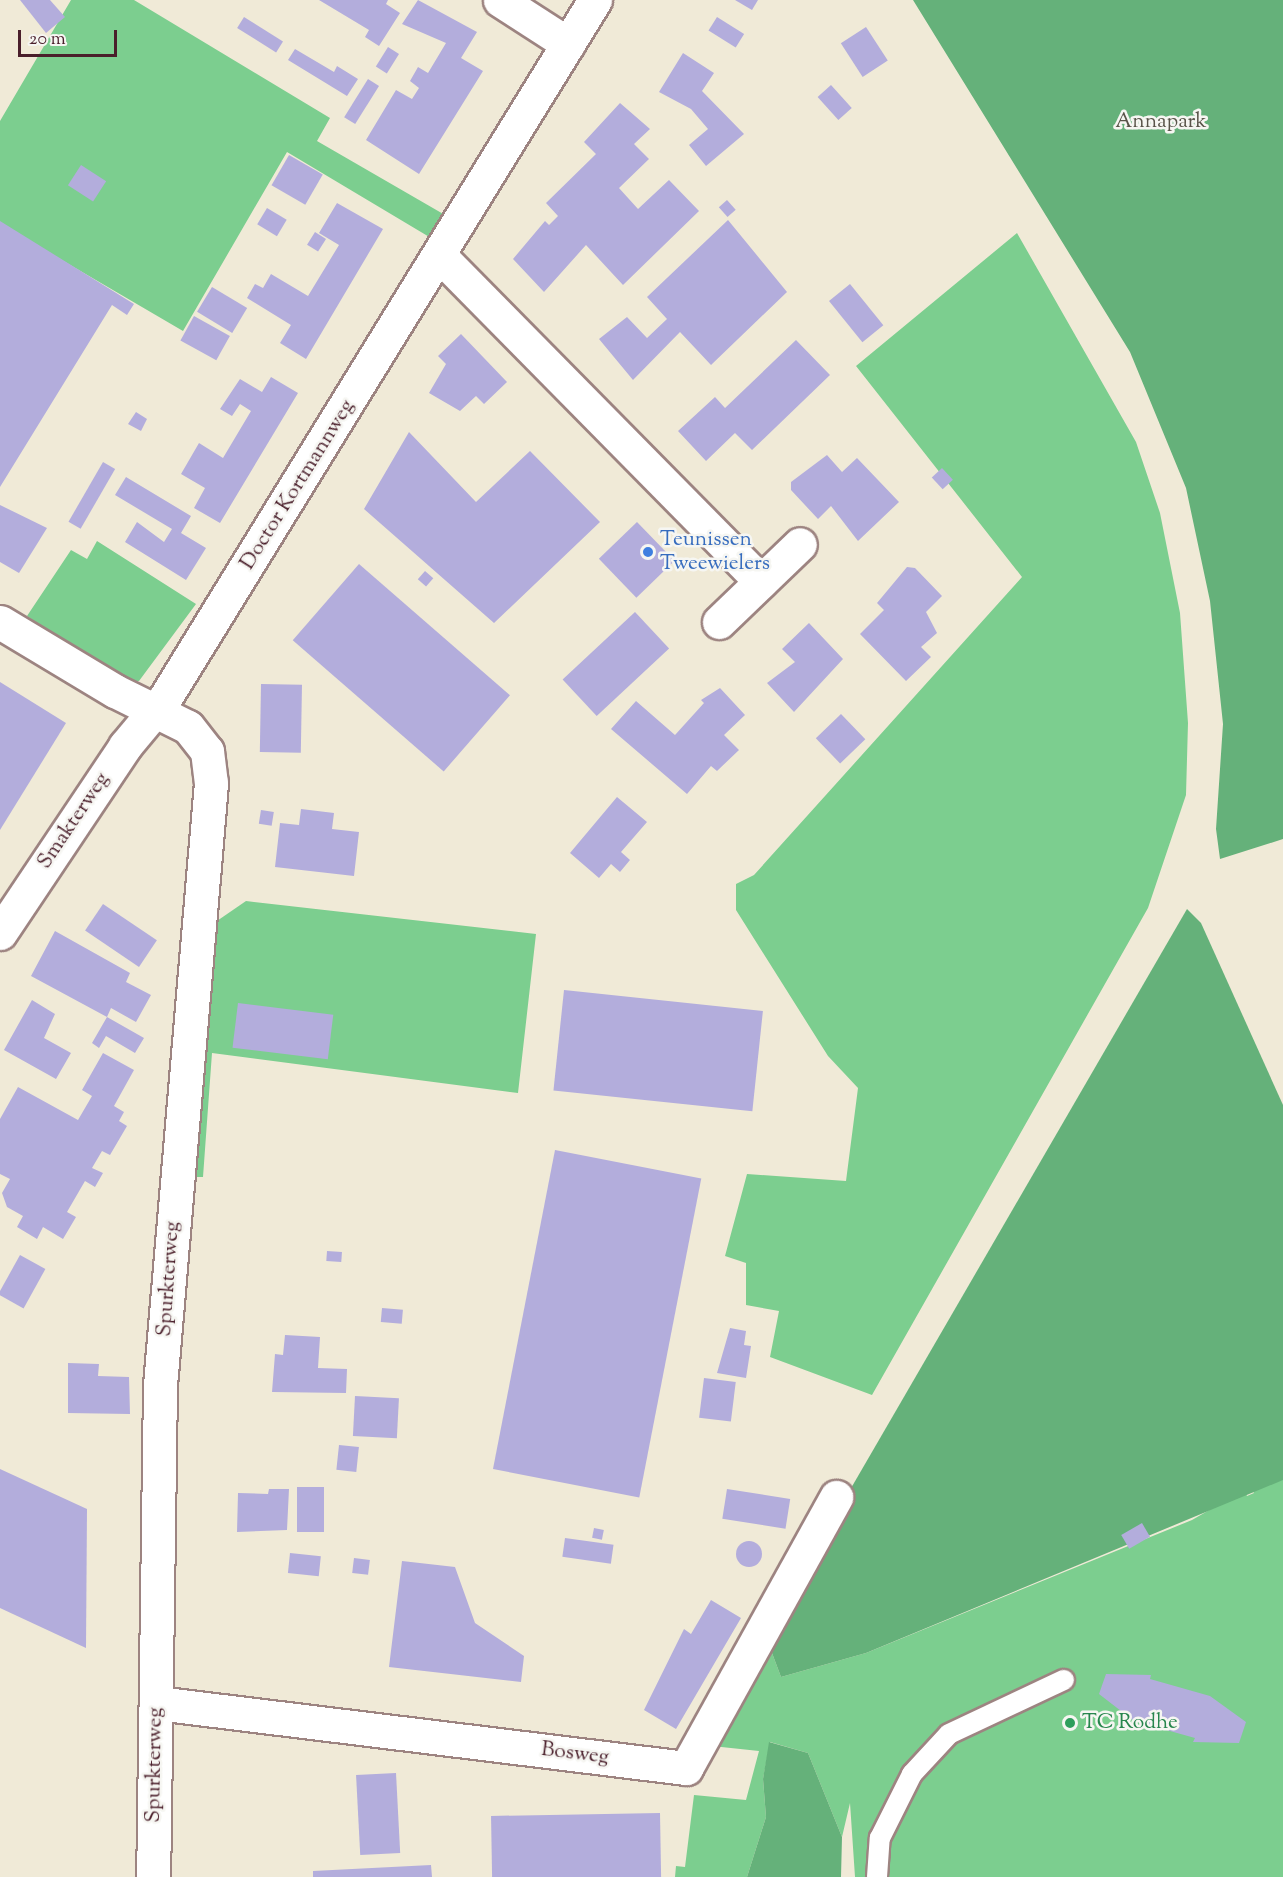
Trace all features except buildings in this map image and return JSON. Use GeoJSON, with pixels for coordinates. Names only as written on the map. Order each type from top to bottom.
{"type":"FeatureCollection","features":[{"type":"Feature","properties":{"kind":"street"},"geometry":{"type":"LineString","coordinates":[[500,0],[568,44]]}},
{"type":"Feature","properties":{"kind":"street","name":"Doctor Kortmannweg"},"geometry":{"type":"LineString","coordinates":[[153,713],[440,256],[595,0]]}},
{"type":"Feature","properties":{"kind":"street"},"geometry":{"type":"LineString","coordinates":[[440,256],[761,581]]}},
{"type":"Feature","properties":{"kind":"street"},"geometry":{"type":"LineString","coordinates":[[719,622],[800,544]]}},
{"type":"Feature","properties":{"kind":"street","name":"Spurkterweg"},"geometry":{"type":"LineString","coordinates":[[0,622],[153,713],[195,735],[207,751],[211,783],[160,1385],[153,1877]]}},
{"type":"Feature","properties":{"kind":"street","name":"Smakterweg"},"geometry":{"type":"LineString","coordinates":[[0,933],[125,746],[153,713]]}},
{"type":"Feature","properties":{"kind":"street","name":"Bosweg"},"geometry":{"type":"LineString","coordinates":[[157,1703],[686,1768],[836,1497]]}},
{"type":"Feature","properties":{"kind":"lane"},"geometry":{"type":"LineString","coordinates":[[877,1877],[880,1838],[907,1784],[949,1734],[1064,1680]]}},
{"type":"Feature","properties":{"kind":"green space"},"geometry":{"type":"Polygon","coordinates":[[[71,0],[134,0],[330,118],[317,141],[445,215],[431,238],[287,152],[183,331],[0,224],[0,121],[71,0]]]}},
{"type":"Feature","properties":{"kind":"green space","name":"Annapark"},"geometry":{"type":"Polygon","coordinates":[[[913,0],[1283,0],[1283,839],[1220,859],[1216,829],[1223,724],[1210,601],[1186,488],[1130,352],[913,0]]]}},
{"type":"Feature","properties":{"kind":"green space"},"geometry":{"type":"Polygon","coordinates":[[[1017,233],[1136,442],[1160,513],[1180,613],[1188,723],[1186,795],[1148,908],[872,1395],[770,1357],[779,1311],[746,1305],[746,1263],[725,1256],[747,1174],[846,1181],[858,1088],[828,1056],[736,910],[736,884],[754,875],[1022,577],[856,366],[1017,233]]]}},
{"type":"Feature","properties":{"kind":"green space"},"geometry":{"type":"Polygon","coordinates":[[[97,541],[196,604],[139,681],[123,681],[27,616],[71,550],[87,559],[97,541]]]}},
{"type":"Feature","properties":{"kind":"green space"},"geometry":{"type":"Polygon","coordinates":[[[246,901],[536,934],[518,1093],[212,1053],[203,1177],[195,1177],[214,923],[246,901]]]}},
{"type":"Feature","properties":{"kind":"green space"},"geometry":{"type":"Polygon","coordinates":[[[1187,909],[1201,923],[1283,1105],[1283,1480],[866,1653],[781,1677],[769,1645],[778,1614],[1187,909]]]}},
{"type":"Feature","properties":{"kind":"green space","name":"TC Rodhe"},"geometry":{"type":"Polygon","coordinates":[[[1283,1467],[1283,1877],[855,1877],[850,1803],[842,1837],[808,1753],[770,1742],[763,1779],[766,1817],[747,1877],[675,1877],[676,1866],[685,1867],[694,1795],[746,1800],[759,1751],[712,1746],[769,1645],[781,1677],[866,1653],[1192,1520],[1244,1490],[1247,1496],[1254,1493],[1250,1486],[1283,1467]]]}},
{"type":"Feature","properties":{"kind":"green space"},"geometry":{"type":"Polygon","coordinates":[[[769,1742],[808,1753],[842,1837],[841,1877],[747,1877],[766,1817],[763,1779],[769,1742]]]}},
{"type":"Feature","properties":{"kind":"place","name":"Teunissen Tweewielers"},"geometry":{"type":"Point","coordinates":[648,552]}},
{"type":"Feature","properties":{"kind":"place","name":"TC Rodhe"},"geometry":{"type":"Point","coordinates":[1070,1723]}}]}
